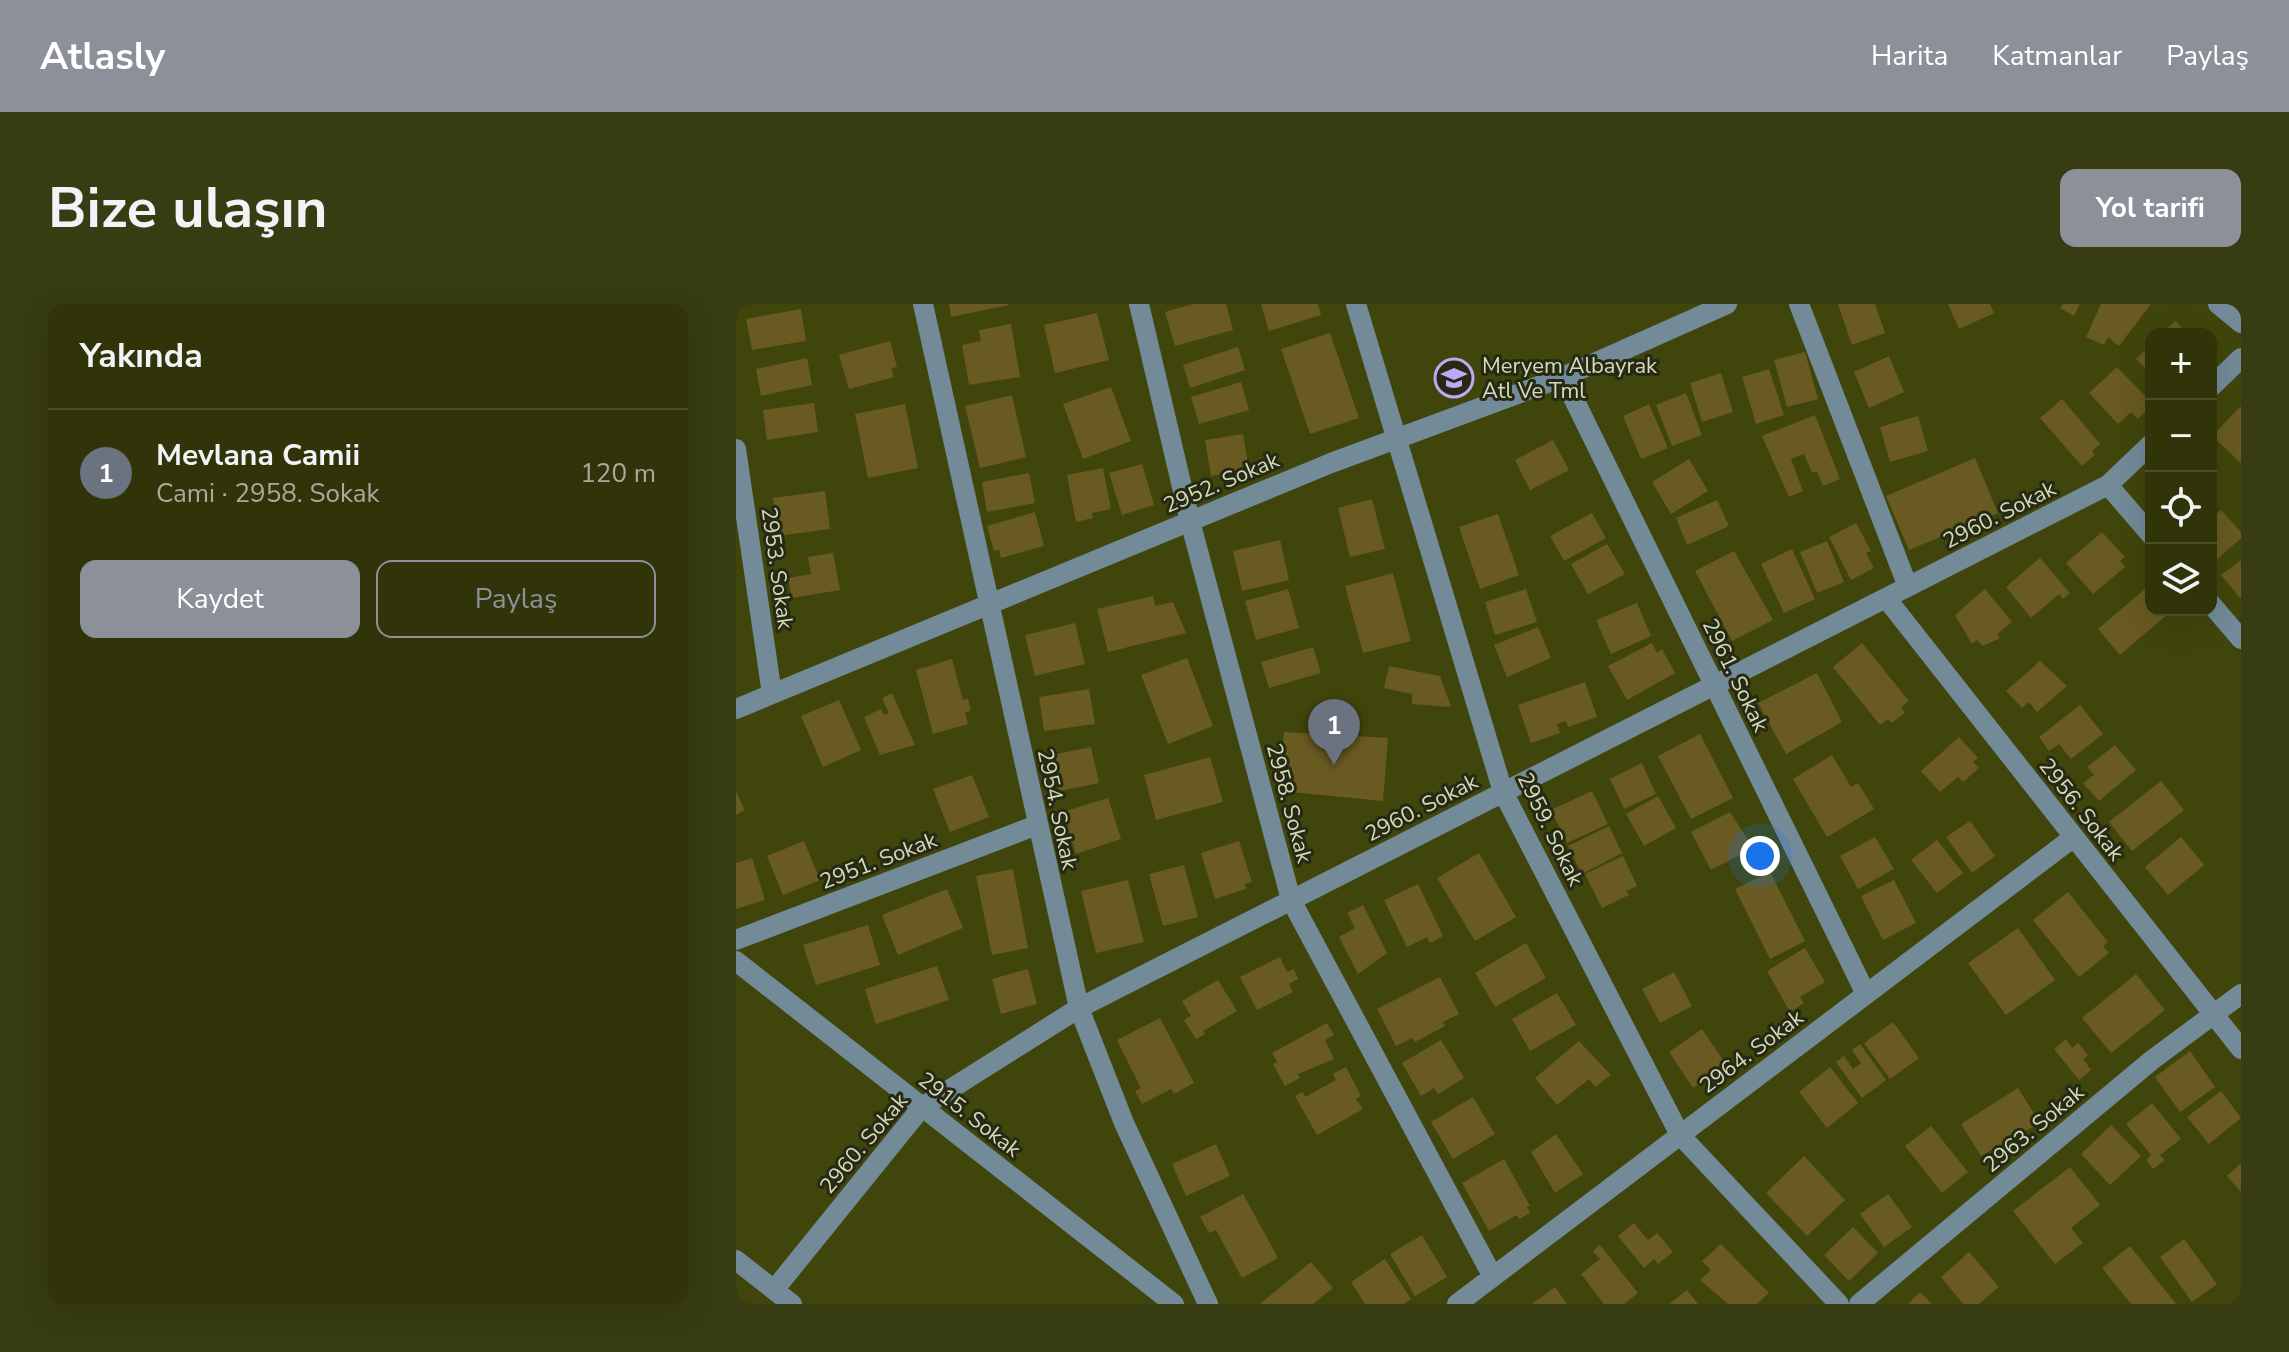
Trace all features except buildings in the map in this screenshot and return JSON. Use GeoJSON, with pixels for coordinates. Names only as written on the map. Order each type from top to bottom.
{"type":"FeatureCollection","features":[{"type":"Feature","properties":{"kind":"street","name":"2954. Sokak"},"geometry":{"type":"LineString","coordinates":[[923,304],[1079,1008],[1124,1123],[1208,1304]]}},
{"type":"Feature","properties":{"kind":"street","name":"2958. Sokak"},"geometry":{"type":"LineString","coordinates":[[1139,304],[1190,521],[1291,900],[1493,1277]]}},
{"type":"Feature","properties":{"kind":"street","name":"2959. Sokak"},"geometry":{"type":"LineString","coordinates":[[1356,304],[1503,792],[1680,1135],[1839,1304]]}},
{"type":"Feature","properties":{"kind":"street","name":"2952. Sokak"},"geometry":{"type":"LineString","coordinates":[[736,709],[1396,438],[1563,377],[1727,304]]}},
{"type":"Feature","properties":{"kind":"street"},"geometry":{"type":"LineString","coordinates":[[1799,304],[1908,587]]}},
{"type":"Feature","properties":{"kind":"street"},"geometry":{"type":"LineString","coordinates":[[2218,304],[2241,323]]}},
{"type":"Feature","properties":{"kind":"street"},"geometry":{"type":"LineString","coordinates":[[2217,381],[2241,358]]}},
{"type":"Feature","properties":{"kind":"street","name":"2961. Sokak"},"geometry":{"type":"LineString","coordinates":[[1563,377],[1866,994]]}},
{"type":"Feature","properties":{"kind":"street","name":"2953. Sokak"},"geometry":{"type":"LineString","coordinates":[[736,449],[772,694]]}},
{"type":"Feature","properties":{"kind":"street","name":"2960. Sokak"},"geometry":{"type":"LineString","coordinates":[[774,1290],[922,1107],[1079,1008],[2108,485],[2145,450]]}},
{"type":"Feature","properties":{"kind":"street"},"geometry":{"type":"LineString","coordinates":[[2108,485],[2145,528]]}},
{"type":"Feature","properties":{"kind":"street","name":"2956. Sokak"},"geometry":{"type":"LineString","coordinates":[[1886,598],[2241,1049]]}},
{"type":"Feature","properties":{"kind":"street"},"geometry":{"type":"LineString","coordinates":[[2217,611],[2241,639]]}},
{"type":"Feature","properties":{"kind":"street","name":"2951. Sokak"},"geometry":{"type":"LineString","coordinates":[[736,940],[1037,825]]}},
{"type":"Feature","properties":{"kind":"street","name":"2964. Sokak"},"geometry":{"type":"LineString","coordinates":[[1457,1304],[2074,837]]}},
{"type":"Feature","properties":{"kind":"street","name":"2915. Sokak"},"geometry":{"type":"LineString","coordinates":[[736,961],[1174,1304]]}},
{"type":"Feature","properties":{"kind":"street","name":"2963. Sokak"},"geometry":{"type":"LineString","coordinates":[[1859,1304],[2152,1060],[2241,994]]}},
{"type":"Feature","properties":{"kind":"street"},"geometry":{"type":"LineString","coordinates":[[736,1260],[792,1304]]}},
{"type":"Feature","properties":{"kind":"place","name":"Meryem Albayrak Atl Ve Tml"},"geometry":{"type":"Point","coordinates":[1454,378]}},
{"type":"Feature","properties":{"kind":"place","name":"Mevlana Camii"},"geometry":{"type":"Point","coordinates":[1334,765]}}]}
